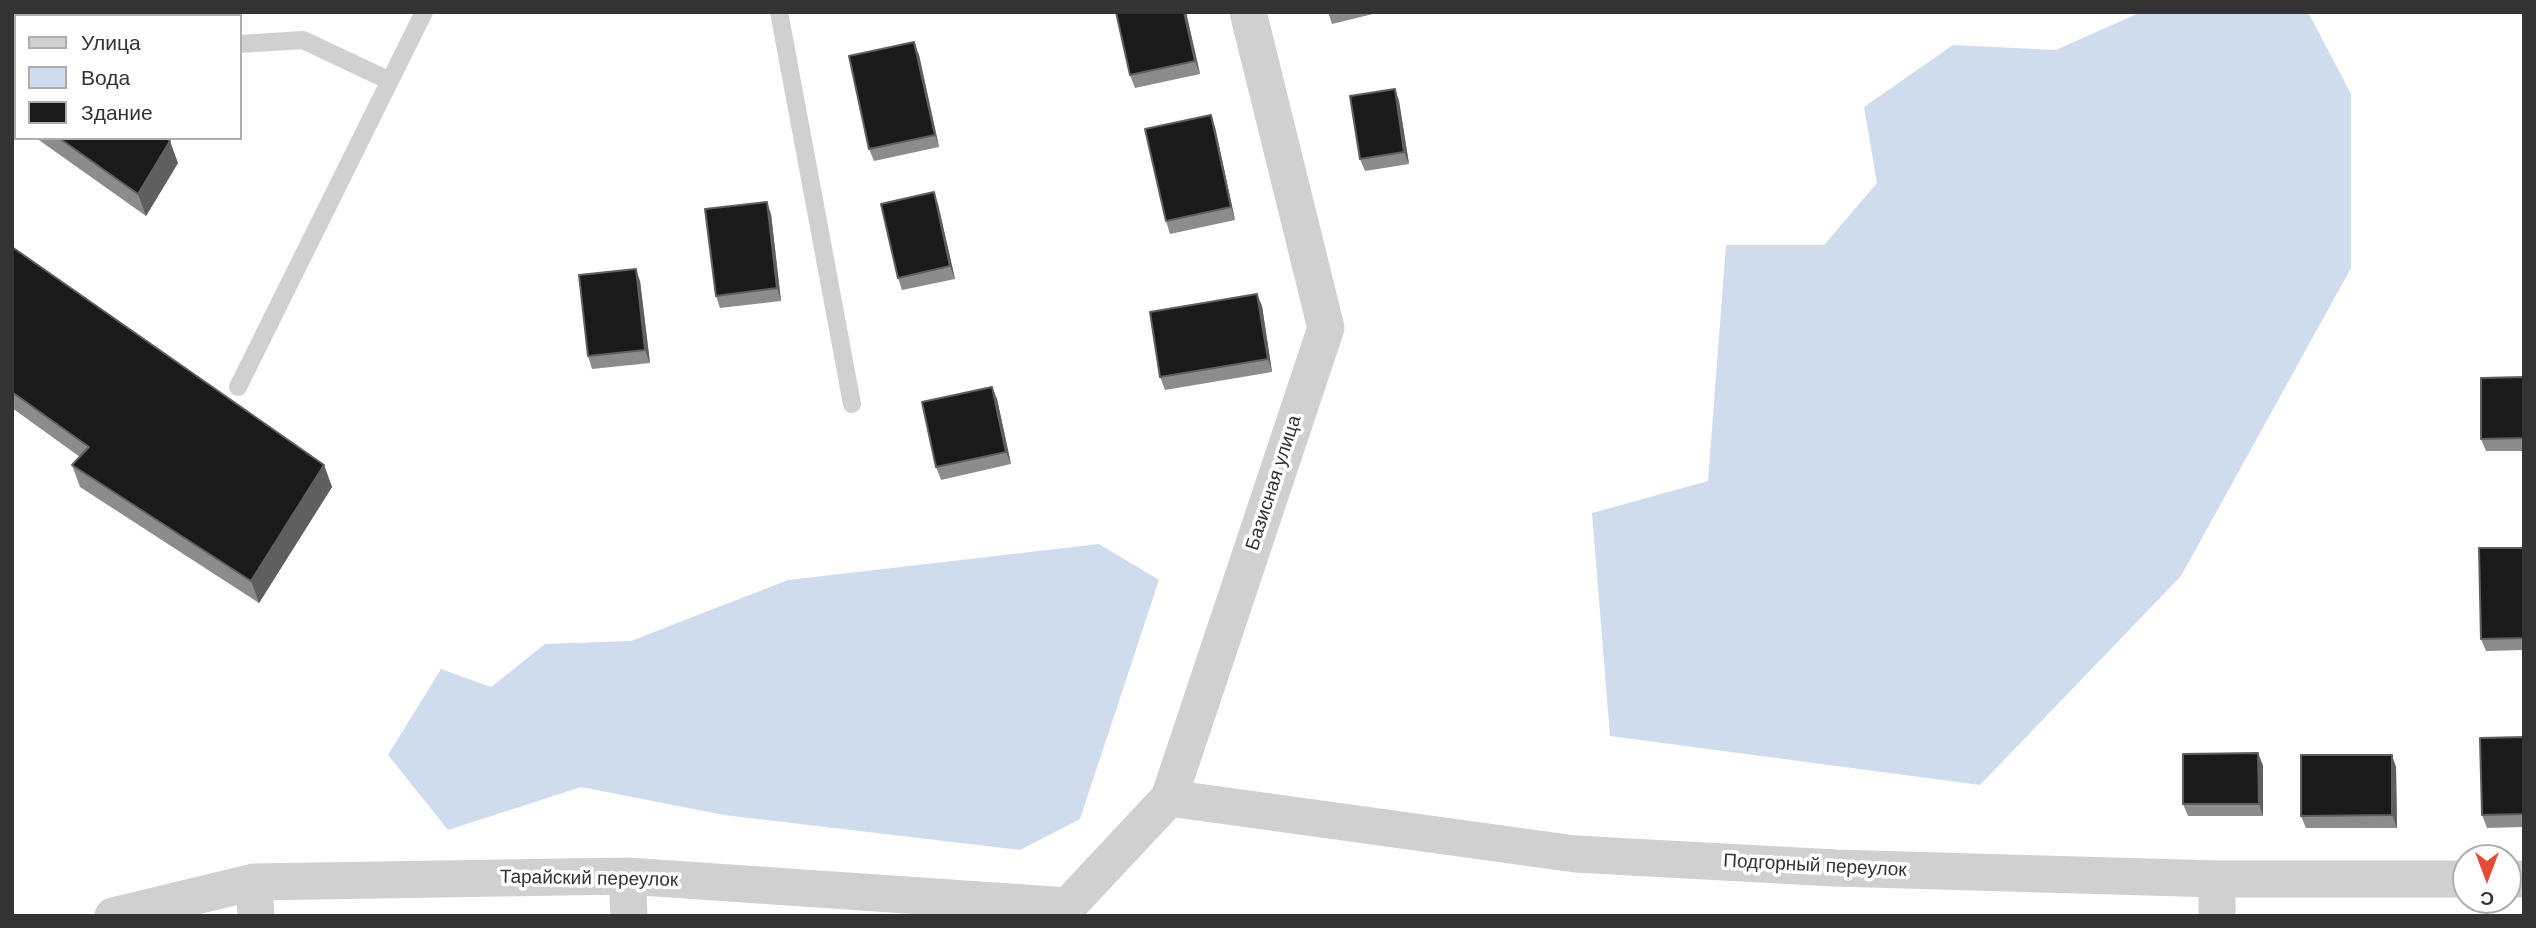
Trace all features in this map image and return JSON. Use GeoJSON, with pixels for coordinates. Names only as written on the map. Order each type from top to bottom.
{"type":"FeatureCollection","features":[{"type":"Feature","properties":{"kind":"street","name":"Базисная улица"},"geometry":{"type":"LineString","coordinates":[[1068,911],[1169,798],[1326,328],[1248,12]]}},
{"type":"Feature","properties":{"kind":"street","name":"Подгорный переулок"},"geometry":{"type":"LineString","coordinates":[[1169,798],[1575,853],[1835,868],[2217,879],[2452,879]]}},
{"type":"Feature","properties":{"kind":"street"},"geometry":{"type":"LineString","coordinates":[[627,876],[629,916]]}},
{"type":"Feature","properties":{"kind":"street","name":"Тарайский переулок"},"geometry":{"type":"LineString","coordinates":[[113,916],[255,899],[627,876],[1068,911]]}},
{"type":"Feature","properties":{"kind":"street"},"geometry":{"type":"LineString","coordinates":[[2217,879],[2217,916]]}},
{"type":"Feature","properties":{"kind":"lane"},"geometry":{"type":"LineString","coordinates":[[238,387],[424,12]]}},
{"type":"Feature","properties":{"kind":"lane"},"geometry":{"type":"LineString","coordinates":[[779,12],[852,404]]}},
{"type":"Feature","properties":{"kind":"lane"},"geometry":{"type":"LineString","coordinates":[[242,44],[303,40],[390,81]]}},
{"type":"Feature","properties":{"kind":"water"},"geometry":{"type":"Polygon","coordinates":[[[2141,12],[2308,12],[2351,94],[2351,268],[2181,576],[1980,785],[1610,736],[1592,513],[1708,481],[1726,245],[1824,245],[1877,183],[1864,107],[1953,45],[2056,50],[2141,12]]]}},
{"type":"Feature","properties":{"kind":"water"},"geometry":{"type":"Polygon","coordinates":[[[1099,544],[1159,580],[1080,819],[1020,850],[724,815],[581,787],[448,830],[388,755],[441,669],[491,687],[545,644],[631,641],[788,580],[1099,544]]]}},
{"type":"Feature","properties":{"kind":"building"},"geometry":{"type":"Polygon","coordinates":[[[1116,12],[1184,12],[1195,61],[1130,75],[1116,12]]]}},
{"type":"Feature","properties":{"kind":"building"},"geometry":{"type":"Polygon","coordinates":[[[12,26],[14,106],[12,105],[12,26]]]}},
{"type":"Feature","properties":{"kind":"building"},"geometry":{"type":"Polygon","coordinates":[[[914,42],[935,135],[869,149],[849,56],[914,42]]]}},
{"type":"Feature","properties":{"kind":"building"},"geometry":{"type":"Polygon","coordinates":[[[1395,89],[1404,152],[1360,159],[1350,96],[1395,89]]]}},
{"type":"Feature","properties":{"kind":"building"},"geometry":{"type":"Polygon","coordinates":[[[1211,115],[1231,207],[1166,221],[1145,129],[1211,115]]]}},
{"type":"Feature","properties":{"kind":"building"},"geometry":{"type":"Polygon","coordinates":[[[62,140],[169,140],[138,194],[62,140]]]}},
{"type":"Feature","properties":{"kind":"building"},"geometry":{"type":"Polygon","coordinates":[[[934,192],[950,266],[898,278],[881,204],[934,192]]]}},
{"type":"Feature","properties":{"kind":"building"},"geometry":{"type":"Polygon","coordinates":[[[767,202],[777,288],[716,296],[705,209],[767,202]]]}},
{"type":"Feature","properties":{"kind":"building"},"geometry":{"type":"Polygon","coordinates":[[[12,247],[324,465],[251,581],[72,465],[89,447],[12,392],[12,247]]]}},
{"type":"Feature","properties":{"kind":"building"},"geometry":{"type":"Polygon","coordinates":[[[636,269],[645,350],[588,356],[579,275],[636,269]]]}},
{"type":"Feature","properties":{"kind":"building"},"geometry":{"type":"Polygon","coordinates":[[[1257,294],[1268,359],[1160,377],[1150,312],[1257,294]]]}},
{"type":"Feature","properties":{"kind":"building"},"geometry":{"type":"Polygon","coordinates":[[[2524,377],[2524,438],[2481,439],[2481,378],[2524,377]]]}},
{"type":"Feature","properties":{"kind":"building"},"geometry":{"type":"Polygon","coordinates":[[[992,387],[1006,452],[936,467],[922,402],[992,387]]]}},
{"type":"Feature","properties":{"kind":"building"},"geometry":{"type":"Polygon","coordinates":[[[2479,548],[2524,548],[2524,638],[2481,639],[2479,548]]]}},
{"type":"Feature","properties":{"kind":"building"},"geometry":{"type":"Polygon","coordinates":[[[2524,737],[2524,814],[2482,815],[2480,738],[2524,737]]]}},
{"type":"Feature","properties":{"kind":"building"},"geometry":{"type":"Polygon","coordinates":[[[2258,753],[2259,804],[2183,804],[2183,754],[2258,753]]]}},
{"type":"Feature","properties":{"kind":"building"},"geometry":{"type":"Polygon","coordinates":[[[2301,755],[2392,755],[2392,815],[2301,816],[2301,755]]]}}]}
